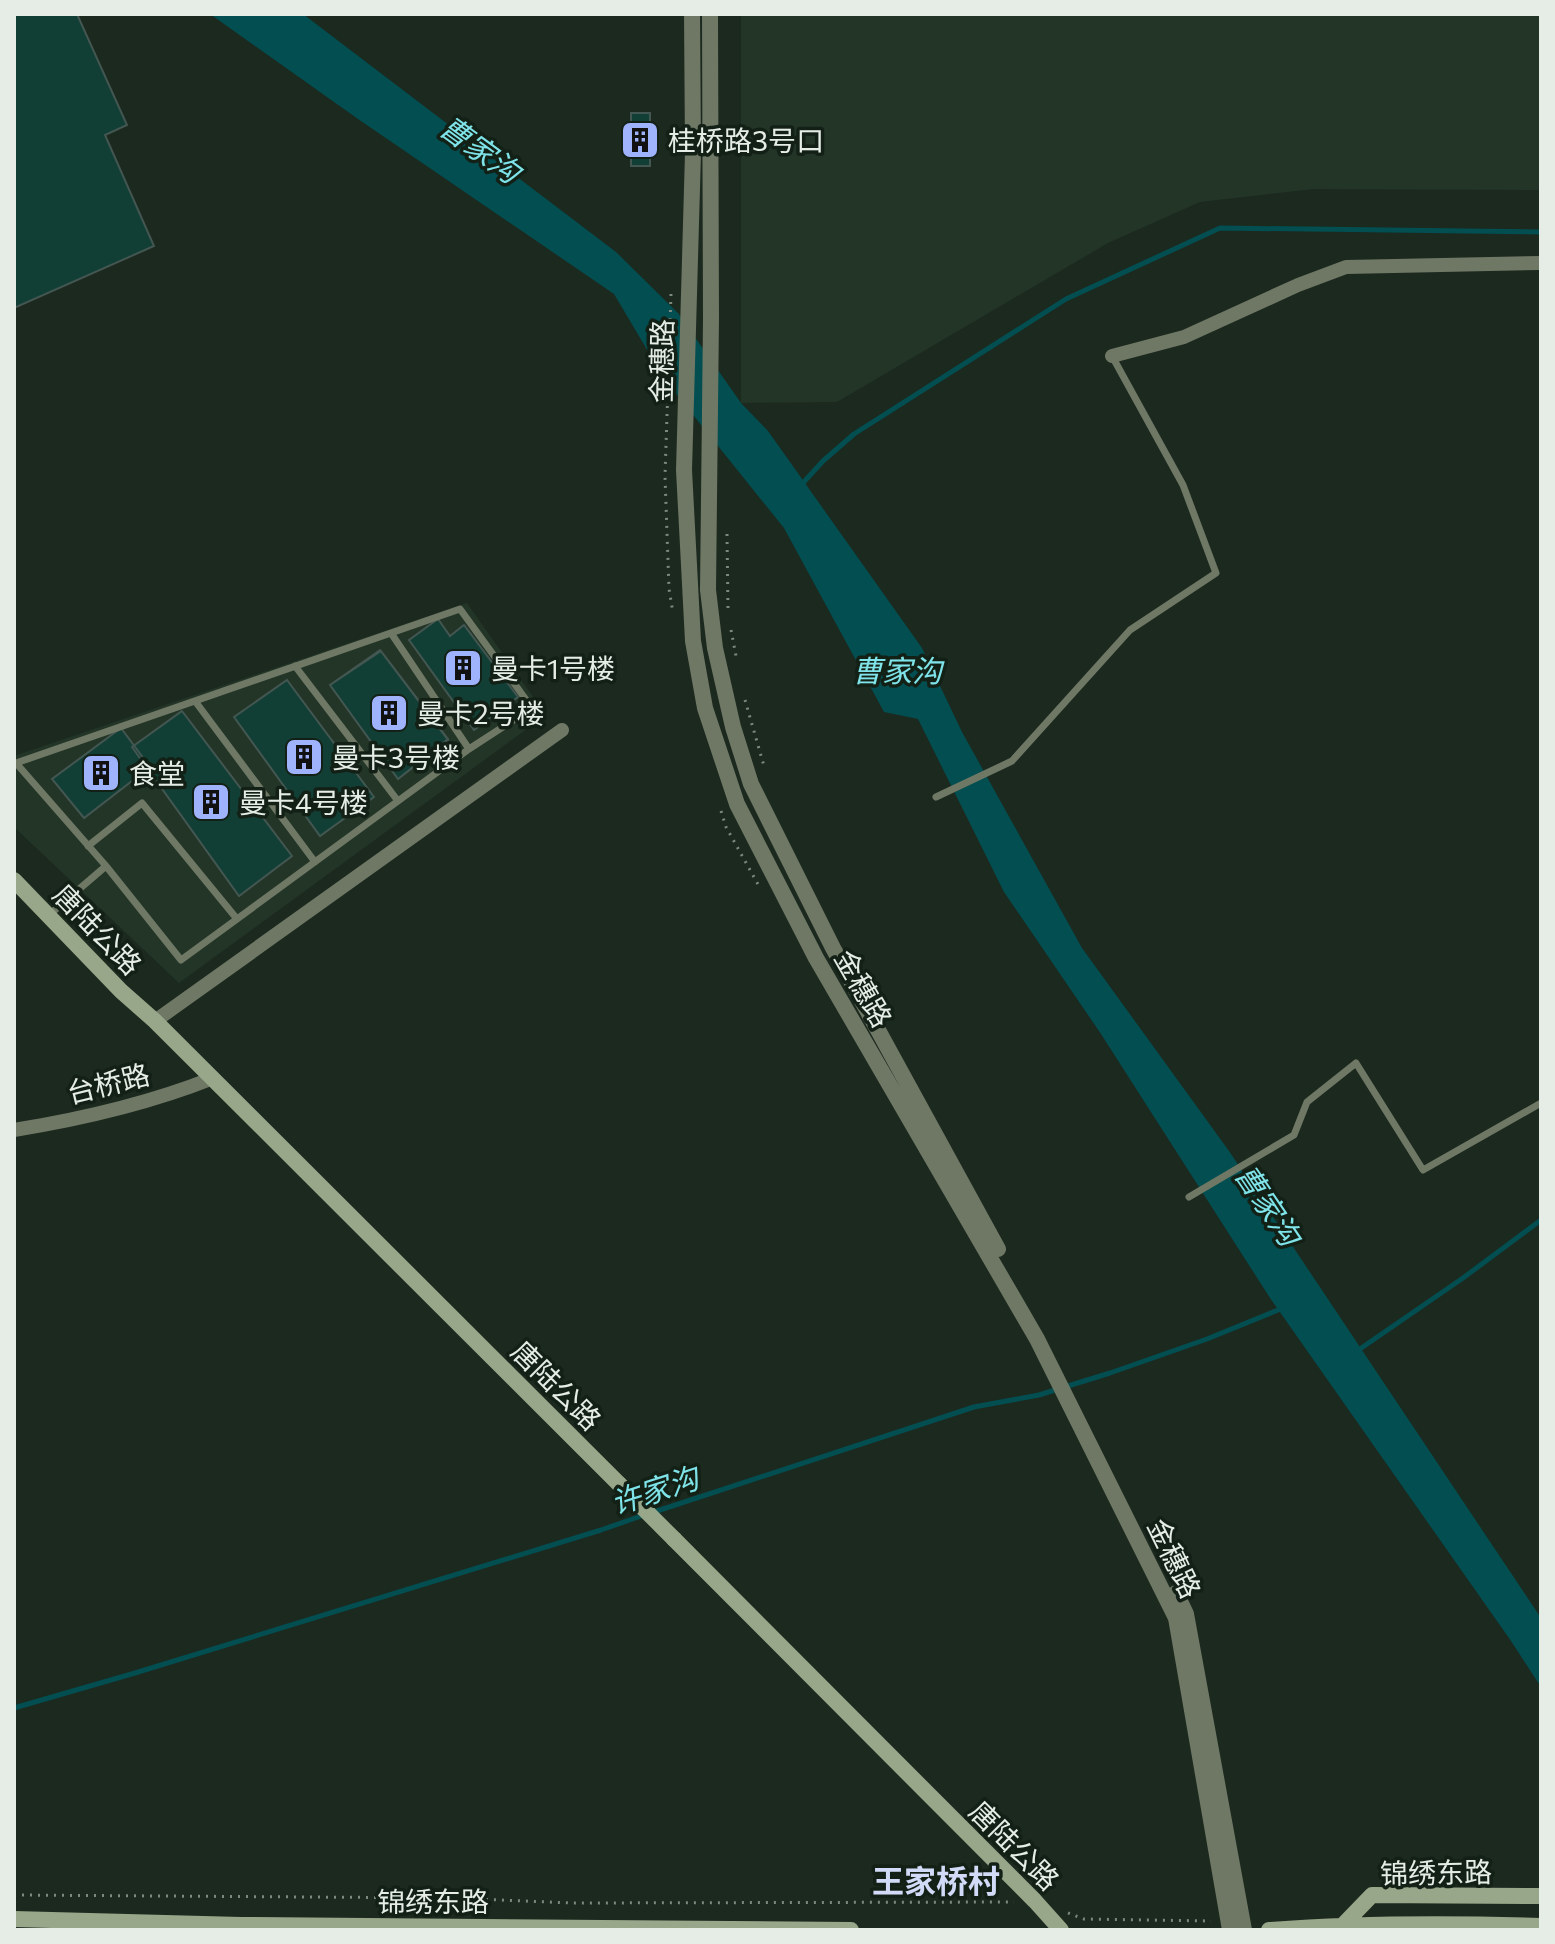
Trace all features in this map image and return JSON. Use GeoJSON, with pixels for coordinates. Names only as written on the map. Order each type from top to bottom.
{"type":"FeatureCollection","features":[{"type":"Feature","properties":{"kind":"main road","name":"唐陆公路"},"geometry":{"type":"LineString","coordinates":[[14,880],[121,991],[213,1078],[1061,1930]]}},
{"type":"Feature","properties":{"kind":"main road","name":"锦绣东路"},"geometry":{"type":"LineString","coordinates":[[1343,1925],[1372,1895],[1538,1896]]}},
{"type":"Feature","properties":{"kind":"main road","name":"锦绣东路"},"geometry":{"type":"LineString","coordinates":[[14,1919],[241,1928],[851,1930]]}},
{"type":"Feature","properties":{"kind":"main road","name":"锦绣东路"},"geometry":{"type":"LineString","coordinates":[[1269,1930],[1343,1925],[1541,1926]]}},
{"type":"Feature","properties":{"kind":"street","name":"金穗路"},"geometry":{"type":"LineString","coordinates":[[692,14],[693,153],[684,470],[693,641],[705,708],[737,804],[816,958],[1041,1337]]}},
{"type":"Feature","properties":{"kind":"street","name":"金穗路"},"geometry":{"type":"LineString","coordinates":[[710,14],[708,590],[715,648],[733,727],[751,784],[833,948],[1041,1337],[1176,1618],[1230,1930]]}},
{"type":"Feature","properties":{"kind":"street"},"geometry":{"type":"LineString","coordinates":[[690,247],[710,248]]}},
{"type":"Feature","properties":{"kind":"street"},"geometry":{"type":"LineString","coordinates":[[1112,356],[1184,337],[1298,285],[1346,267],[1541,263]]}},
{"type":"Feature","properties":{"kind":"street"},"geometry":{"type":"LineString","coordinates":[[155,1021],[562,730]]}},
{"type":"Feature","properties":{"kind":"street","name":"台桥路"},"geometry":{"type":"LineString","coordinates":[[14,1130],[147,1102],[213,1078]]}},
{"type":"Feature","properties":{"kind":"street","name":"金穗路"},"geometry":{"type":"LineString","coordinates":[[1075,1406],[1186,1614],[1244,1930]]}},
{"type":"Feature","properties":{"kind":"lane"},"geometry":{"type":"LineString","coordinates":[[936,797],[1012,761],[1130,630],[1216,573],[1183,485],[1112,356]]}},
{"type":"Feature","properties":{"kind":"lane"},"geometry":{"type":"LineString","coordinates":[[460,609],[532,708],[469,749],[181,960],[106,866],[16,763],[295,666],[460,609]]}},
{"type":"Feature","properties":{"kind":"lane"},"geometry":{"type":"LineString","coordinates":[[391,633],[469,749]]}},
{"type":"Feature","properties":{"kind":"lane"},"geometry":{"type":"LineString","coordinates":[[295,666],[398,801]]}},
{"type":"Feature","properties":{"kind":"lane"},"geometry":{"type":"LineString","coordinates":[[195,701],[315,862]]}},
{"type":"Feature","properties":{"kind":"lane"},"geometry":{"type":"LineString","coordinates":[[88,846],[142,803],[237,919]]}},
{"type":"Feature","properties":{"kind":"lane"},"geometry":{"type":"LineString","coordinates":[[49,915],[106,866]]}},
{"type":"Feature","properties":{"kind":"lane"},"geometry":{"type":"LineString","coordinates":[[1189,1197],[1294,1135],[1307,1102],[1356,1063],[1423,1170],[1541,1103]]}},
{"type":"Feature","properties":{"kind":"path"},"geometry":{"type":"LineString","coordinates":[[665,476],[671,300]]}},
{"type":"Feature","properties":{"kind":"path"},"geometry":{"type":"LineString","coordinates":[[726,527],[729,616]]}},
{"type":"Feature","properties":{"kind":"path"},"geometry":{"type":"LineString","coordinates":[[731,630],[738,670]]}},
{"type":"Feature","properties":{"kind":"path"},"geometry":{"type":"LineString","coordinates":[[744,697],[764,765]]}},
{"type":"Feature","properties":{"kind":"path"},"geometry":{"type":"LineString","coordinates":[[14,1895],[453,1898],[571,1903],[1035,1901]]}},
{"type":"Feature","properties":{"kind":"shaded area"},"geometry":{"type":"Polygon","coordinates":[[[741,14],[1541,14],[1541,190],[1314,189],[1200,202],[1108,243],[837,402],[741,403],[741,14]]]}},
{"type":"Feature","properties":{"kind":"shaded area"},"geometry":{"type":"Polygon","coordinates":[[[467,603],[546,715],[179,983],[14,827],[14,756],[467,603]]]}},
{"type":"Feature","properties":{"kind":"water","name":"曹家沟"},"geometry":{"type":"Polygon","coordinates":[[[210,14],[303,14],[616,252],[678,313],[741,403],[768,431],[922,648],[962,732],[1082,948],[1229,1151],[1541,1618],[1541,1687],[1270,1298],[1101,1034],[1004,892],[918,719],[884,712],[784,528],[665,380],[614,294],[210,14]]]}},
{"type":"Feature","properties":{"kind":"building"},"geometry":{"type":"Polygon","coordinates":[[[14,14],[77,14],[127,125],[105,135],[154,246],[14,308],[14,14]]]}},
{"type":"Feature","properties":{"kind":"building","name":"桂桥路3号口"},"geometry":{"type":"Polygon","coordinates":[[[631,113],[650,113],[650,166],[631,166],[631,113]]]}},
{"type":"Feature","properties":{"kind":"building","name":"曼卡1号楼"},"geometry":{"type":"Polygon","coordinates":[[[438,619],[450,636],[464,625],[518,697],[474,730],[409,640],[438,619]]]}},
{"type":"Feature","properties":{"kind":"building","name":"曼卡2号楼"},"geometry":{"type":"Polygon","coordinates":[[[380,650],[448,740],[398,779],[330,685],[380,650]]]}},
{"type":"Feature","properties":{"kind":"building","name":"曼卡2号楼"},"geometry":{"type":"Polygon","coordinates":[[[381,651],[448,739],[398,779],[330,685],[381,651]]]}},
{"type":"Feature","properties":{"kind":"building","name":"曼卡3号楼"},"geometry":{"type":"Polygon","coordinates":[[[287,680],[374,797],[320,836],[234,717],[287,680]]]}},
{"type":"Feature","properties":{"kind":"building","name":"曼卡4号楼"},"geometry":{"type":"Polygon","coordinates":[[[182,711],[292,856],[239,896],[132,747],[182,711]]]}},
{"type":"Feature","properties":{"kind":"building","name":"食堂"},"geometry":{"type":"Polygon","coordinates":[[[121,728],[150,767],[84,818],[52,779],[121,728]]]}},
{"type":"Feature","properties":{"kind":"waterway"},"geometry":{"type":"LineString","coordinates":[[802,484],[854,434],[1066,299],[1220,228],[1541,232]]}},
{"type":"Feature","properties":{"kind":"waterway"},"geometry":{"type":"LineString","coordinates":[[1357,1351],[1541,1220]]}},
{"type":"Feature","properties":{"kind":"waterway","name":"许家沟"},"geometry":{"type":"LineString","coordinates":[[654,1512],[974,1407],[1039,1395],[1110,1373],[1283,1308]]}},
{"type":"Feature","properties":{"kind":"waterway","name":"许家沟"},"geometry":{"type":"LineString","coordinates":[[14,1708],[644,1515]]}},
{"type":"Feature","properties":{"kind":"place","name":"桂桥路3号口"},"geometry":{"type":"Point","coordinates":[640,140]}},
{"type":"Feature","properties":{"kind":"place","name":"曼卡1号楼"},"geometry":{"type":"Point","coordinates":[463,668]}},
{"type":"Feature","properties":{"kind":"place","name":"曼卡2号楼"},"geometry":{"type":"Point","coordinates":[389,713]}},
{"type":"Feature","properties":{"kind":"place","name":"曼卡3号楼"},"geometry":{"type":"Point","coordinates":[304,757]}},
{"type":"Feature","properties":{"kind":"place","name":"食堂"},"geometry":{"type":"Point","coordinates":[101,773]}},
{"type":"Feature","properties":{"kind":"place","name":"曼卡4号楼"},"geometry":{"type":"Point","coordinates":[211,802]}},
{"type":"Feature","properties":{"kind":"district","name":"王家桥村"},"geometry":{"type":"Point","coordinates":[936,1880]}}]}
